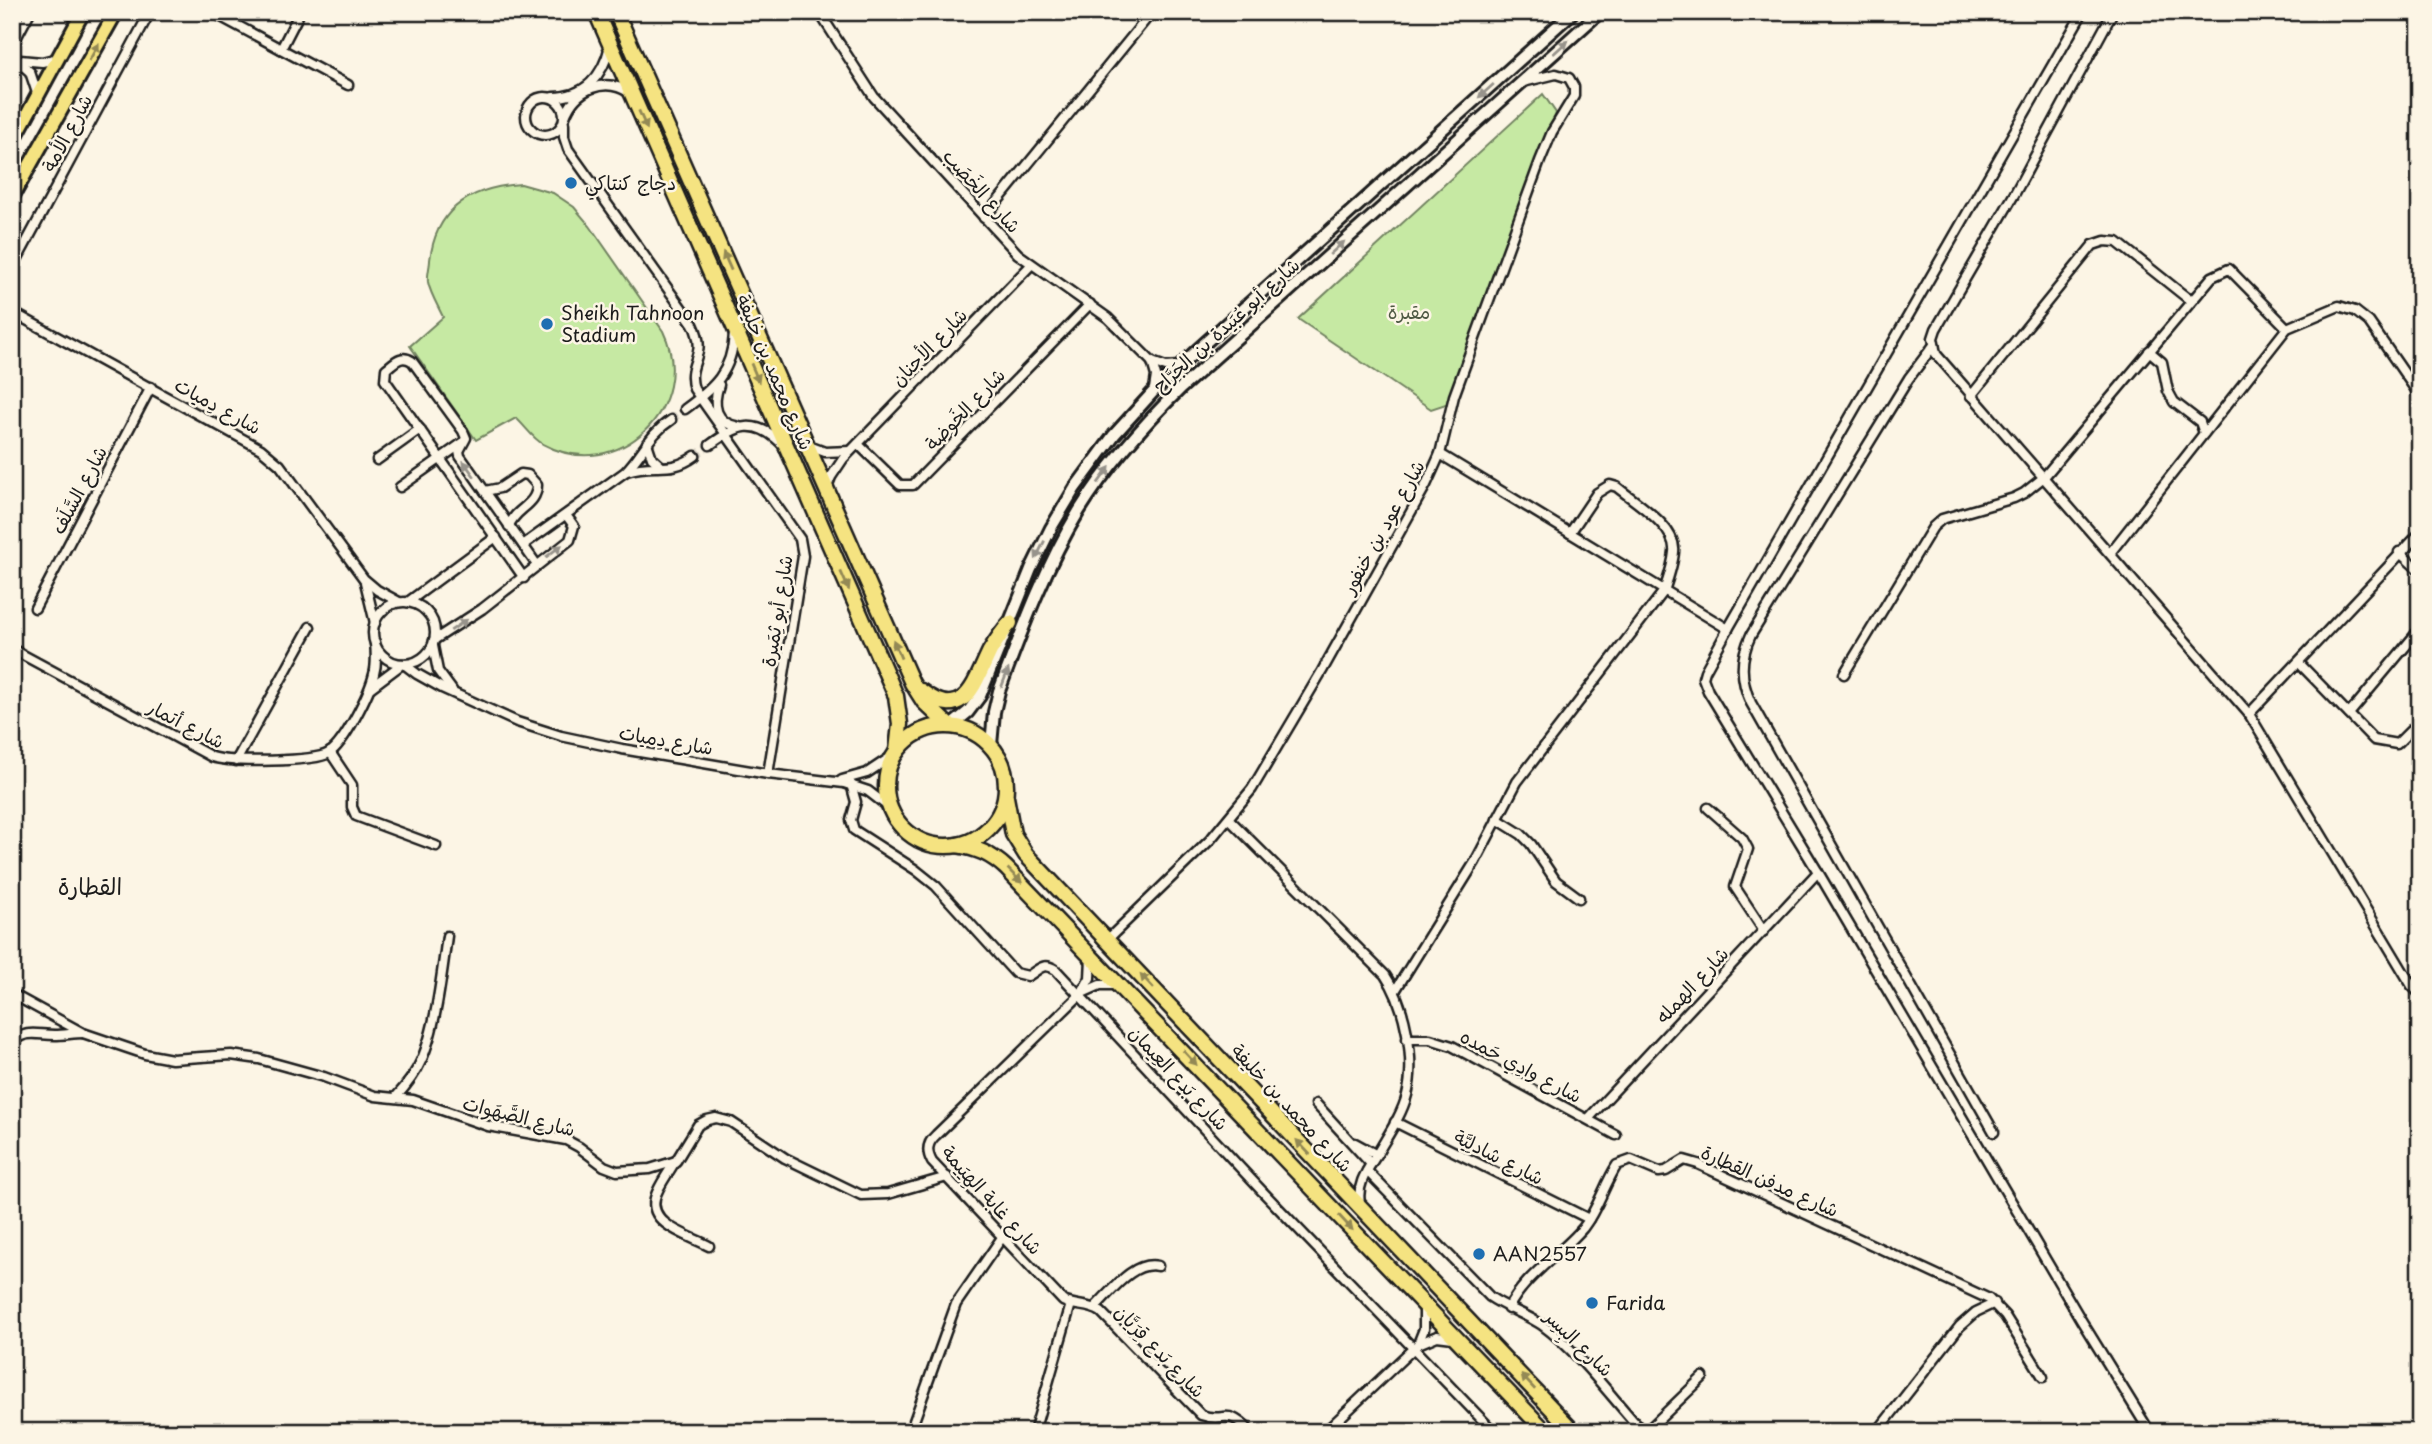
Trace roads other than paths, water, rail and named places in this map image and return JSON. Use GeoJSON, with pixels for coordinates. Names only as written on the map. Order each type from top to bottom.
{"type":"FeatureCollection","features":[{"type":"Feature","properties":{"kind":"highway","name":"شارع محمد بن خليفة"},"geometry":{"type":"LineString","coordinates":[[596,12],[896,696],[900,724],[895,753]]}},
{"type":"Feature","properties":{"kind":"highway","name":"شارع محمد بن خليفة"},"geometry":{"type":"LineString","coordinates":[[616,12],[912,683],[924,702],[950,725]]}},
{"type":"Feature","properties":{"kind":"highway"},"geometry":{"type":"LineString","coordinates":[[912,683],[939,701],[962,698],[974,687],[992,647],[1010,623]]}},
{"type":"Feature","properties":{"kind":"highway"},"geometry":{"type":"LineString","coordinates":[[950,725],[973,732],[991,745],[1005,769],[1007,783],[1006,797],[1000,814],[989,829],[974,840],[957,845],[936,846],[916,839],[900,825],[890,808],[886,790],[887,772],[895,753],[907,740],[933,727],[950,725]]}},
{"type":"Feature","properties":{"kind":"highway","name":"شارع محمد بن خليفة"},"geometry":{"type":"LineString","coordinates":[[1006,797],[1009,822],[1019,845],[1049,880],[1574,1432]]}},
{"type":"Feature","properties":{"kind":"highway","name":"شارع محمد بن خليفة"},"geometry":{"type":"LineString","coordinates":[[957,845],[982,850],[995,858],[1122,986],[1546,1432]]}},
{"type":"Feature","properties":{"kind":"main road"},"geometry":{"type":"LineString","coordinates":[[12,143],[83,12]]}},
{"type":"Feature","properties":{"kind":"main road"},"geometry":{"type":"LineString","coordinates":[[12,197],[116,12]]}},
{"type":"Feature","properties":{"kind":"main road","name":"شارع أبو عُبَيدة بن الجَرَّاح"},"geometry":{"type":"LineString","coordinates":[[950,725],[975,704],[1031,569],[1063,507],[1094,461],[1154,391],[1573,12]]}},
{"type":"Feature","properties":{"kind":"main road","name":"شارع أبو عُبَيدة بن الجَرَّاح"},"geometry":{"type":"LineString","coordinates":[[991,745],[996,701],[1045,577],[1080,511],[1116,459],[1181,388],[1600,12]]}},
{"type":"Feature","properties":{"kind":"street"},"geometry":{"type":"LineString","coordinates":[[12,46],[30,12]]}},
{"type":"Feature","properties":{"kind":"street","name":"شارع الأمة"},"geometry":{"type":"LineString","coordinates":[[12,269],[150,12]]}},
{"type":"Feature","properties":{"kind":"street"},"geometry":{"type":"LineString","coordinates":[[212,12],[348,85]]}},
{"type":"Feature","properties":{"kind":"street"},"geometry":{"type":"LineString","coordinates":[[281,49],[300,12]]}},
{"type":"Feature","properties":{"kind":"street","name":"شارع الخَصَب"},"geometry":{"type":"LineString","coordinates":[[819,12],[874,97],[984,218],[1031,265],[1090,304],[1117,326],[1152,362]]}},
{"type":"Feature","properties":{"kind":"street"},"geometry":{"type":"LineString","coordinates":[[984,218],[1153,12]]}},
{"type":"Feature","properties":{"kind":"street"},"geometry":{"type":"LineString","coordinates":[[2083,12],[1728,629],[1705,671],[1704,685],[2150,1432]]}},
{"type":"Feature","properties":{"kind":"street"},"geometry":{"type":"LineString","coordinates":[[1994,1132],[1751,703],[1742,673],[1744,653],[1751,635],[1909,378],[1934,345],[1936,329],[2015,193],[2113,12]]}},
{"type":"Feature","properties":{"kind":"street"},"geometry":{"type":"LineString","coordinates":[[610,46],[601,72],[584,90],[572,103],[557,131],[545,136],[538,135],[530,128],[526,114],[534,100],[570,95],[584,90],[602,85],[620,87],[631,93]]}},
{"type":"Feature","properties":{"kind":"street"},"geometry":{"type":"LineString","coordinates":[[15,58],[34,63],[58,58]]}},
{"type":"Feature","properties":{"kind":"street"},"geometry":{"type":"LineString","coordinates":[[15,58],[30,72],[38,96]]}},
{"type":"Feature","properties":{"kind":"street","name":"شارع عود بن خنفور"},"geometry":{"type":"LineString","coordinates":[[1107,940],[1229,819],[1252,789],[1322,671],[1426,485],[1440,454],[1454,397],[1540,161],[1552,132],[1574,96],[1574,86],[1569,78],[1563,75],[1556,74],[1520,83]]}},
{"type":"Feature","properties":{"kind":"street"},"geometry":{"type":"LineString","coordinates":[[550,97],[561,106],[564,122]]}},
{"type":"Feature","properties":{"kind":"street","name":"شارع أبو ثِمَيرة"},"geometry":{"type":"LineString","coordinates":[[564,122],[564,137],[568,149],[693,324],[700,349],[691,373],[691,381],[700,398],[796,532],[803,548],[768,774]]}},
{"type":"Feature","properties":{"kind":"street","name":"شارع أبو ثِمَيرة"},"geometry":{"type":"LineString","coordinates":[[545,136],[568,149]]}},
{"type":"Feature","properties":{"kind":"street"},"geometry":{"type":"LineString","coordinates":[[1970,396],[2094,245],[2105,241],[2117,242],[2191,301]]}},
{"type":"Feature","properties":{"kind":"street","name":"شارع الأجنان"},"geometry":{"type":"LineString","coordinates":[[827,487],[836,467],[850,451],[1031,265]]}},
{"type":"Feature","properties":{"kind":"street"},"geometry":{"type":"LineString","coordinates":[[1843,674],[1933,527],[1942,519],[2024,494],[2044,477],[2212,277],[2228,269],[2287,328]]}},
{"type":"Feature","properties":{"kind":"street","name":"شارع الخَوضة"},"geometry":{"type":"LineString","coordinates":[[858,444],[900,485],[913,485],[1090,304]]}},
{"type":"Feature","properties":{"kind":"street"},"geometry":{"type":"LineString","coordinates":[[2110,553],[2287,328],[2339,306],[2355,311],[2369,322],[2420,396]]}},
{"type":"Feature","properties":{"kind":"street","name":"شارع دِميات"},"geometry":{"type":"LineString","coordinates":[[12,312],[251,442],[271,457],[364,579],[377,590],[404,602]]}},
{"type":"Feature","properties":{"kind":"street"},"geometry":{"type":"LineString","coordinates":[[734,324],[733,350],[715,394],[716,413],[730,426],[760,429],[776,438],[787,449]]}},
{"type":"Feature","properties":{"kind":"street"},"geometry":{"type":"LineString","coordinates":[[1934,345],[1941,361],[1970,396],[2044,477],[2249,714],[2412,986],[2420,994]]}},
{"type":"Feature","properties":{"kind":"street"},"geometry":{"type":"LineString","coordinates":[[2149,351],[2162,362],[2168,391],[2174,402],[2200,422],[2204,433]]}},
{"type":"Feature","properties":{"kind":"street"},"geometry":{"type":"LineString","coordinates":[[524,578],[385,380],[386,369],[402,358],[412,361],[463,431],[466,438],[459,451],[460,457],[537,565]]}},
{"type":"Feature","properties":{"kind":"street"},"geometry":{"type":"LineString","coordinates":[[1152,362],[1166,367],[1180,366]]}},
{"type":"Feature","properties":{"kind":"street"},"geometry":{"type":"LineString","coordinates":[[1152,362],[1156,376],[1154,391]]}},
{"type":"Feature","properties":{"kind":"street"},"geometry":{"type":"LineString","coordinates":[[685,409],[709,392],[722,375]]}},
{"type":"Feature","properties":{"kind":"street","name":"شارع السَّلَف"},"geometry":{"type":"LineString","coordinates":[[35,608],[151,387]]}},
{"type":"Feature","properties":{"kind":"street"},"geometry":{"type":"LineString","coordinates":[[523,545],[625,472],[657,430],[671,420]]}},
{"type":"Feature","properties":{"kind":"street"},"geometry":{"type":"LineString","coordinates":[[710,445],[739,427]]}},
{"type":"Feature","properties":{"kind":"street"},"geometry":{"type":"LineString","coordinates":[[377,460],[420,429]]}},
{"type":"Feature","properties":{"kind":"street"},"geometry":{"type":"LineString","coordinates":[[400,487],[464,442]]}},
{"type":"Feature","properties":{"kind":"street"},"geometry":{"type":"LineString","coordinates":[[647,443],[652,458],[664,468]]}},
{"type":"Feature","properties":{"kind":"street"},"geometry":{"type":"LineString","coordinates":[[809,446],[825,452],[850,451]]}},
{"type":"Feature","properties":{"kind":"street"},"geometry":{"type":"LineString","coordinates":[[1440,454],[1728,629]]}},
{"type":"Feature","properties":{"kind":"street"},"geometry":{"type":"LineString","coordinates":[[625,472],[644,467],[682,465],[695,456]]}},
{"type":"Feature","properties":{"kind":"street"},"geometry":{"type":"LineString","coordinates":[[485,491],[497,489],[521,474],[528,475],[537,485],[533,500],[514,516],[509,526]]}},
{"type":"Feature","properties":{"kind":"street"},"geometry":{"type":"LineString","coordinates":[[1395,991],[1475,862],[1517,782],[1664,591],[1674,553],[1674,538],[1617,487],[1610,485],[1597,494],[1570,533]]}},
{"type":"Feature","properties":{"kind":"street"},"geometry":{"type":"LineString","coordinates":[[368,690],[403,664],[422,658],[434,641],[524,578],[573,536],[573,522],[566,515]]}},
{"type":"Feature","properties":{"kind":"street"},"geometry":{"type":"LineString","coordinates":[[2249,714],[2300,663],[2399,552],[2420,533]]}},
{"type":"Feature","properties":{"kind":"street"},"geometry":{"type":"LineString","coordinates":[[436,846],[356,816],[352,807],[352,785],[330,752],[343,736],[368,690],[376,667],[375,623],[380,613],[389,606],[404,602],[496,537]]}},
{"type":"Feature","properties":{"kind":"street"},"geometry":{"type":"LineString","coordinates":[[2399,552],[2420,571]]}},
{"type":"Feature","properties":{"kind":"street","name":"شارع دِميات"},"geometry":{"type":"LineString","coordinates":[[364,579],[375,623]]}},
{"type":"Feature","properties":{"kind":"street"},"geometry":{"type":"LineString","coordinates":[[404,602],[416,604],[430,615],[435,632],[433,652],[438,671],[457,695]]}},
{"type":"Feature","properties":{"kind":"street"},"geometry":{"type":"LineString","coordinates":[[236,761],[310,627]]}},
{"type":"Feature","properties":{"kind":"street"},"geometry":{"type":"LineString","coordinates":[[2349,714],[2420,629]]}},
{"type":"Feature","properties":{"kind":"street"},"geometry":{"type":"LineString","coordinates":[[375,642],[385,657],[403,664]]}},
{"type":"Feature","properties":{"kind":"street","name":"شارع أتمار"},"geometry":{"type":"LineString","coordinates":[[12,649],[212,757],[236,761],[310,757],[330,752]]}},
{"type":"Feature","properties":{"kind":"street"},"geometry":{"type":"LineString","coordinates":[[2300,663],[2374,740],[2397,744],[2420,721]]}},
{"type":"Feature","properties":{"kind":"street","name":"شارع دِميات"},"geometry":{"type":"LineString","coordinates":[[403,664],[416,674],[457,695],[517,722],[561,736],[768,774],[836,781],[876,796],[890,808]]}},
{"type":"Feature","properties":{"kind":"street","name":"شارع دِميات"},"geometry":{"type":"LineString","coordinates":[[836,781],[867,773],[895,753]]}},
{"type":"Feature","properties":{"kind":"street","name":"شارع بَدع العِيمان"},"geometry":{"type":"LineString","coordinates":[[851,785],[856,802],[851,824],[857,833],[916,870],[936,886],[1015,973],[1028,976],[1040,967],[1048,965],[1056,970],[1261,1190],[1416,1346],[1494,1432]]}},
{"type":"Feature","properties":{"kind":"street"},"geometry":{"type":"LineString","coordinates":[[1708,808],[1742,838],[1748,849],[1735,887],[1764,931]]}},
{"type":"Feature","properties":{"kind":"street"},"geometry":{"type":"LineString","coordinates":[[1229,819],[1376,965],[1395,991],[1403,1014],[1410,1064],[1407,1094],[1395,1122],[1367,1171],[1359,1197],[1362,1210]]}},
{"type":"Feature","properties":{"kind":"street"},"geometry":{"type":"LineString","coordinates":[[1497,819],[1521,834],[1556,881],[1578,898]]}},
{"type":"Feature","properties":{"kind":"street","name":"شارع الهمله"},"geometry":{"type":"LineString","coordinates":[[1588,1119],[1818,872]]}},
{"type":"Feature","properties":{"kind":"street"},"geometry":{"type":"LineString","coordinates":[[397,1097],[418,1068],[427,1047],[441,984],[447,936]]}},
{"type":"Feature","properties":{"kind":"street","name":"شارع غابة الهِيَيمة"},"geometry":{"type":"LineString","coordinates":[[1071,1304],[1056,1294],[928,1155],[930,1140],[1080,995],[1091,971],[1089,952]]}},
{"type":"Feature","properties":{"kind":"street","name":"شارع غابة الهِيَيمة"},"geometry":{"type":"LineString","coordinates":[[1080,995],[1100,985],[1122,986]]}},
{"type":"Feature","properties":{"kind":"street","name":"شارع الصَّهَوات"},"geometry":{"type":"LineString","coordinates":[[12,994],[83,1033],[158,1057],[249,1057],[324,1077],[375,1096],[413,1100],[488,1126],[566,1140],[604,1166],[617,1171],[650,1169],[676,1161]]}},
{"type":"Feature","properties":{"kind":"street"},"geometry":{"type":"LineString","coordinates":[[12,1042],[32,1032],[53,1035],[83,1033]]}},
{"type":"Feature","properties":{"kind":"street","name":"شارع وادِي حَمده"},"geometry":{"type":"LineString","coordinates":[[1407,1039],[1430,1039],[1452,1045],[1616,1135]]}},
{"type":"Feature","properties":{"kind":"street"},"geometry":{"type":"LineString","coordinates":[[1316,1104],[1353,1142],[1377,1155]]}},
{"type":"Feature","properties":{"kind":"street"},"geometry":{"type":"LineString","coordinates":[[709,1245],[664,1223],[655,1211],[654,1202],[657,1192],[698,1125],[707,1120],[716,1118],[731,1122],[785,1158],[861,1195],[888,1194],[947,1177]]}},
{"type":"Feature","properties":{"kind":"street","name":"شارع شادلِيَّة"},"geometry":{"type":"LineString","coordinates":[[1395,1122],[1589,1219]]}},
{"type":"Feature","properties":{"kind":"street","name":"شارع البِسِر"},"geometry":{"type":"LineString","coordinates":[[1353,1142],[1367,1171],[1490,1297],[1508,1309],[1532,1319],[1555,1336],[1644,1432],[1703,1377]]}},
{"type":"Feature","properties":{"kind":"street","name":"شارع مدفن القطارة"},"geometry":{"type":"LineString","coordinates":[[1508,1309],[1518,1293],[1589,1219],[1613,1171],[1623,1161],[1637,1162],[1659,1172],[1666,1171],[1677,1163],[1691,1161],[1974,1291],[1994,1303],[2043,1377]]}},
{"type":"Feature","properties":{"kind":"street"},"geometry":{"type":"LineString","coordinates":[[1333,1179],[1351,1182],[1367,1171]]}},
{"type":"Feature","properties":{"kind":"street"},"geometry":{"type":"LineString","coordinates":[[910,1432],[956,1304],[1003,1236]]}},
{"type":"Feature","properties":{"kind":"street"},"geometry":{"type":"LineString","coordinates":[[1094,1308],[1138,1267],[1148,1264],[1158,1266]]}},
{"type":"Feature","properties":{"kind":"street"},"geometry":{"type":"LineString","coordinates":[[1877,1432],[1960,1325],[1976,1312],[1994,1303]]}},
{"type":"Feature","properties":{"kind":"street"},"geometry":{"type":"LineString","coordinates":[[1034,1432],[1071,1304]]}},
{"type":"Feature","properties":{"kind":"street","name":"شارع بَدع قِرَيَّان"},"geometry":{"type":"LineString","coordinates":[[1071,1304],[1094,1308],[1195,1411],[1207,1417],[1226,1415],[1236,1419],[1251,1432]]}},
{"type":"Feature","properties":{"kind":"street"},"geometry":{"type":"LineString","coordinates":[[1416,1346],[1425,1321],[1424,1305]]}},
{"type":"Feature","properties":{"kind":"street"},"geometry":{"type":"LineString","coordinates":[[1325,1432],[1416,1346],[1437,1336],[1458,1340]]}},
{"type":"Feature","properties":{"kind":"street"},"geometry":{"type":"LineString","coordinates":[[1335,1423],[1343,1432]]}},
{"type":"Feature","properties":{"kind":"tunnel"},"geometry":{"type":"LineString","coordinates":[[671,420],[685,409]]}},
{"type":"Feature","properties":{"kind":"tunnel"},"geometry":{"type":"LineString","coordinates":[[695,456],[710,445]]}},
{"type":"Feature","properties":{"kind":"place","name":"دجاج كنتاكي"},"geometry":{"type":"Point","coordinates":[571,183]}},
{"type":"Feature","properties":{"kind":"place","name":"Sheikh Tahnoon Stadium"},"geometry":{"type":"Point","coordinates":[547,324]}},
{"type":"Feature","properties":{"kind":"place","name":"AAN2557"},"geometry":{"type":"Point","coordinates":[1479,1254]}},
{"type":"Feature","properties":{"kind":"place","name":"Farida"},"geometry":{"type":"Point","coordinates":[1592,1303]}},
{"type":"Feature","properties":{"kind":"district","name":"القطارة"},"geometry":{"type":"Point","coordinates":[90,887]}},
{"type":"Feature","properties":{"kind":"park label","name":"مقبرة"},"geometry":{"type":"Point","coordinates":[1409,312]}}]}
